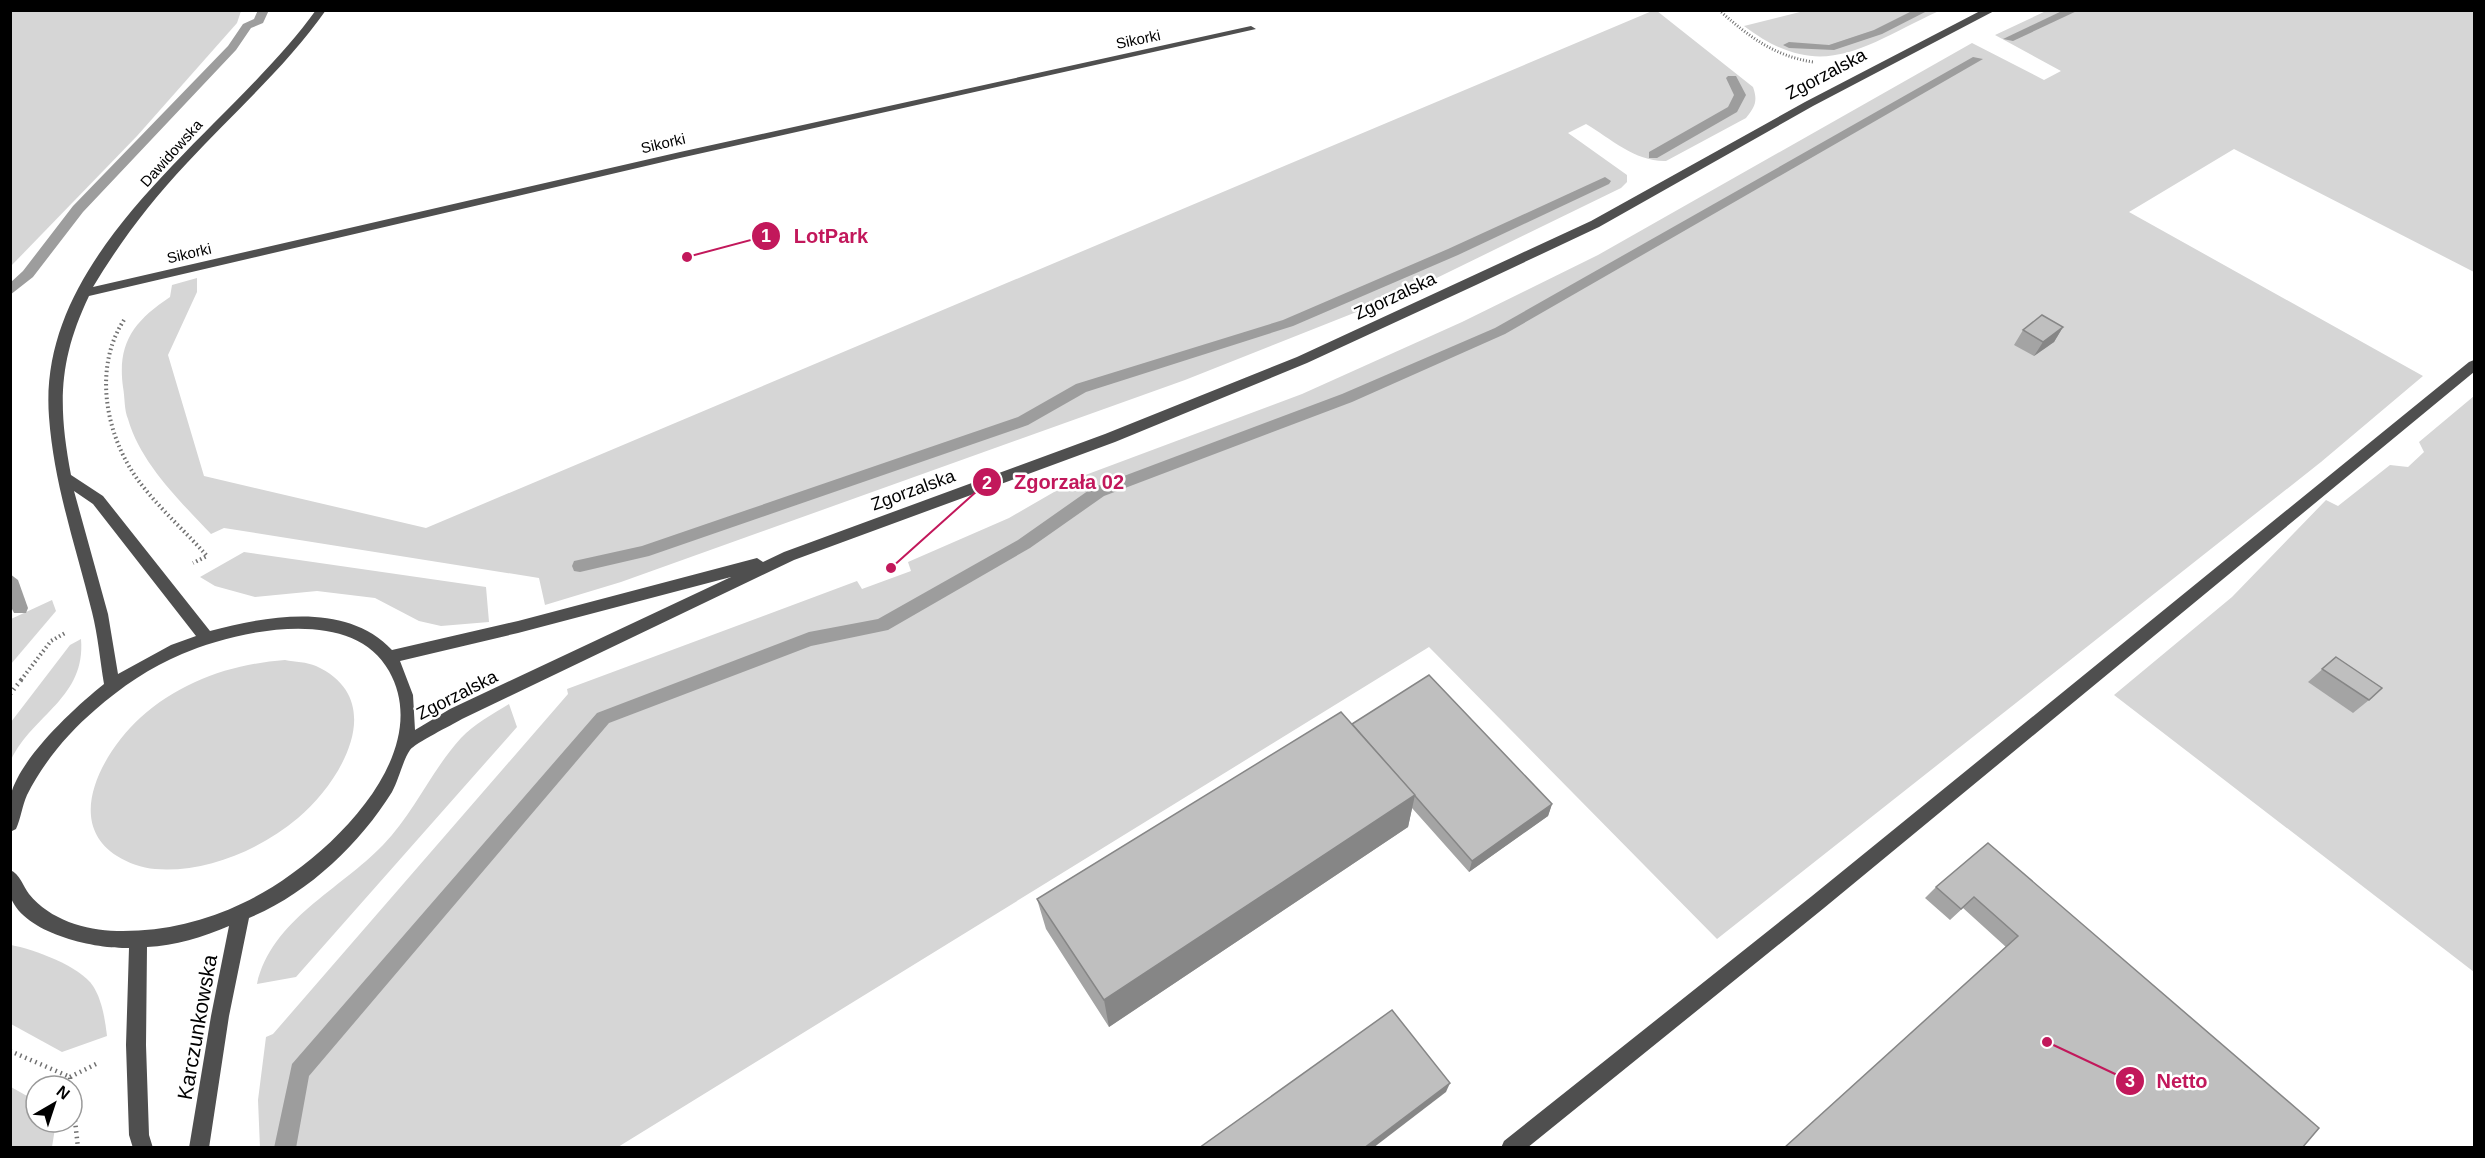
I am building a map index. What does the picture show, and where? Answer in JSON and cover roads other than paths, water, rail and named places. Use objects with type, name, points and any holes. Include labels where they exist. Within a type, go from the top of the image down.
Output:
[{"type":"street","name":"Dawidowska","points":[[112,686],[100,613],[88,574],[58,431],[55,394],[57,362],[83,292],[100,261],[206,135],[298,42],[321,10]]},
{"type":"street","name":"Zgorzalska","points":[[404,746],[456,714],[789,556],[1110,438],[1313,355],[1595,224],[1809,105],[1991,10]]},
{"type":"street","name":"Sikorki","points":[[83,292],[680,154],[1251,29]]},
{"type":"street","points":[[1511,1148],[1818,902],[2475,365]]},
{"type":"street","points":[[67,480],[98,500],[206,637]]},
{"type":"street","name":"Zgorzalska","points":[[390,657],[518,627],[658,588],[789,556]]},
{"type":"street","points":[[10,878],[17,905],[51,925],[100,940],[138,941],[200,929],[241,913],[285,890],[335,851],[374,808],[399,763],[404,746],[408,711],[404,684],[390,657],[372,642],[348,630],[302,621],[248,626],[206,637],[171,651],[112,686],[81,711],[54,739],[27,777],[11,819]]},
{"type":"street","name":"Karczunkowska","points":[[199,1148],[220,1016],[241,913]]},
{"type":"street","points":[[138,941],[136,1045],[139,1135],[143,1148]]},
{"type":"waterway","points":[[10,291],[28,274],[78,209],[232,48],[247,26],[259,21],[264,10]]},
{"type":"waterway","points":[[1789,45],[1830,48],[1878,32],[1924,10]]},
{"type":"waterway","points":[[2009,39],[2074,10]]},
{"type":"waterway","points":[[285,1148],[299,1071],[603,718],[809,639],[882,625],[1024,544],[1098,492],[1347,398],[1500,331],[1977,59]]},
{"type":"waterway","points":[[1653,155],[1733,109],[1740,95],[1732,78]]},
{"type":"waterway","points":[[580,566],[643,552],[1023,421],[1081,388],[1288,323],[1453,252],[1605,181]]},
{"type":"waterway","points":[[10,580],[20,608]]},
{"type":"place","name":"LotPark","points":[[687,257]]},
{"type":"place","name":"Zgorzała 02","points":[[891,568]]},
{"type":"place","name":"Netto","points":[[2047,1042]]}]
